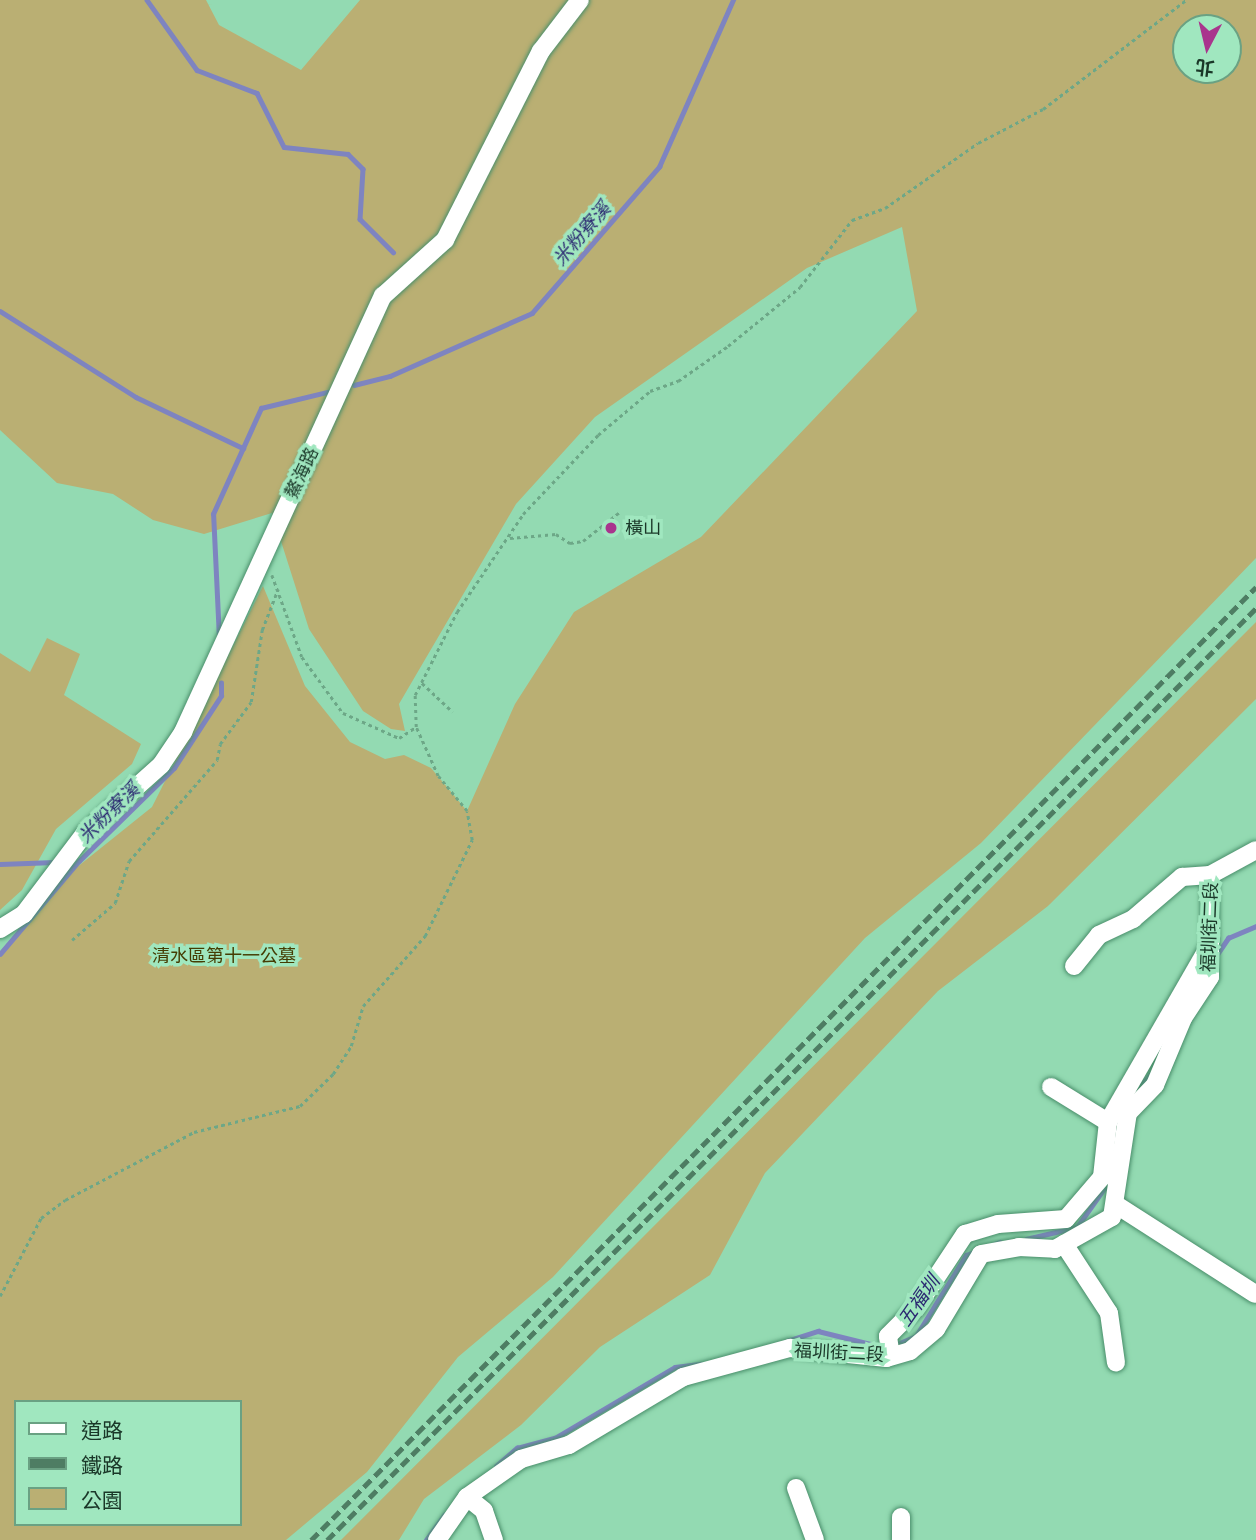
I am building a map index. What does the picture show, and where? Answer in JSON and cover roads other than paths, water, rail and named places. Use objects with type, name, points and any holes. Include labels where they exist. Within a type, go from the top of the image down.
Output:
[{"type":"lane","name":"鰲海路","points":[[0,929],[24,914],[85,832],[160,765],[208,689],[264,555],[383,296],[399,275],[446,240],[541,51],[580,0]]},
{"type":"lane","name":"福圳街二段","points":[[437,1540],[467,1497],[521,1459],[569,1446],[683,1377],[790,1348],[891,1356],[936,1329],[981,1254],[1064,1244],[1112,1217],[1128,1113],[1155,1085],[1183,1018],[1210,977],[1207,950],[1210,875],[1256,850]]},
{"type":"lane","points":[[1074,966],[1099,935],[1133,919],[1182,877],[1210,875]]},
{"type":"lane","points":[[891,1356],[888,1336],[916,1308],[965,1234],[998,1224],[1066,1219],[1102,1177],[1108,1122],[1207,950]]},
{"type":"lane","points":[[1051,1087],[1108,1122]]},
{"type":"lane","points":[[1115,1204],[1255,1294]]},
{"type":"lane","points":[[1064,1244],[1109,1313],[1116,1363]]},
{"type":"lane","points":[[796,1488],[815,1540]]},
{"type":"lane","points":[[467,1497],[484,1511],[494,1540]]},
{"type":"lane","points":[[901,1517],[901,1540]]},
{"type":"waterway","points":[[147,0],[197,70],[257,93],[284,147],[348,154],[363,169],[360,219],[393,252]]},
{"type":"waterway","name":"米粉寮溪","points":[[354,385],[390,376],[532,313],[659,167],[733,0]]},
{"type":"waterway","points":[[0,311],[136,397],[243,448]]},
{"type":"waterway","name":"米粉寮溪","points":[[219,639],[213,514],[261,408],[327,392]]},
{"type":"waterway","name":"米粉寮溪","points":[[0,954],[79,861],[174,768],[221,696],[221,683]]},
{"type":"waterway","points":[[0,864],[55,862]]},
{"type":"waterway","name":"五福圳","points":[[1216,956],[1228,938],[1256,926]]},
{"type":"waterway","name":"五福圳","points":[[1134,1093],[1152,1073]]},
{"type":"waterway","name":"五福圳","points":[[1026,1239],[1077,1227],[1110,1180]]},
{"type":"waterway","name":"五福圳","points":[[895,1345],[916,1336],[966,1255],[1000,1242]]},
{"type":"waterway","name":"五福圳","points":[[787,1341],[818,1331],[883,1347]]},
{"type":"waterway","name":"五福圳","points":[[496,1466],[517,1448],[555,1438],[675,1367],[701,1364]]},
{"type":"waterway","name":"五福圳","points":[[426,1540],[444,1515]]},
{"type":"railway","points":[[311,1540],[1256,587]]},
{"type":"railway","points":[[327,1540],[1256,608]]},
{"type":"place","name":"橫山","points":[[611,528]]},
{"type":"park label","name":"清水區第十一公墓","points":[[224,956]]}]
